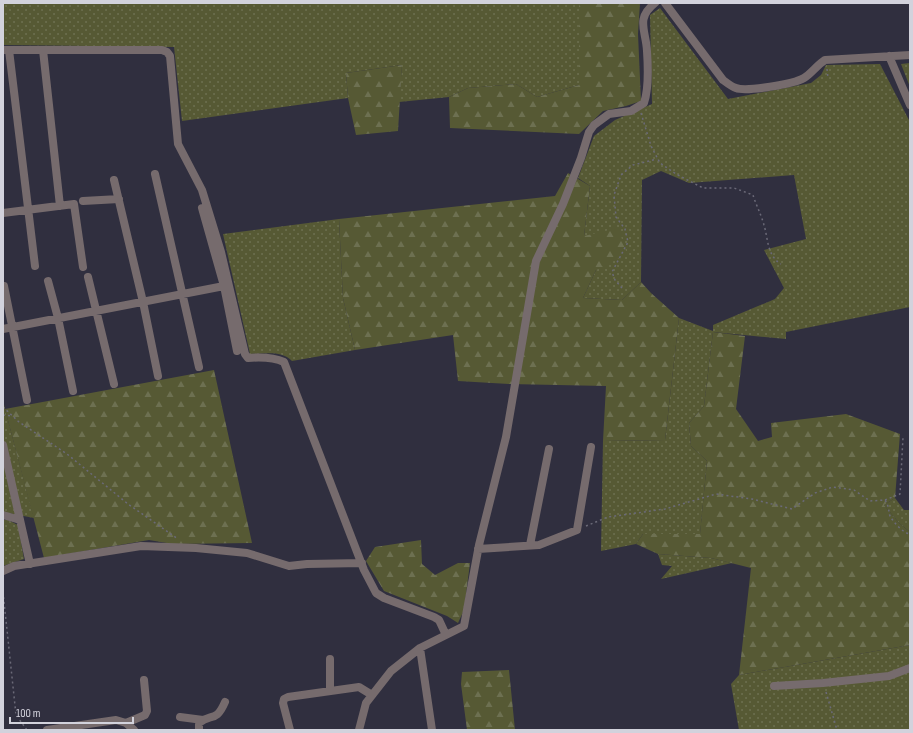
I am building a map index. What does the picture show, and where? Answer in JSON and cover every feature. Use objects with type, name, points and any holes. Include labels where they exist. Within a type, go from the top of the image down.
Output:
[{"type":"street","points":[[359,730],[366,703],[391,671],[420,648],[464,626],[478,549],[506,437],[536,260],[563,204],[581,158],[588,132],[594,125],[609,114],[631,111],[639,108],[644,103],[646,96],[647,50],[642,27],[646,11],[655,3]]},
{"type":"street","points":[[665,3],[723,80],[736,88],[746,90],[804,78],[819,63],[825,60],[910,55]]},
{"type":"street","points":[[35,266],[6,50],[162,50],[167,52],[170,56],[178,144],[202,190],[221,252],[245,354],[248,358],[259,357],[278,359],[284,362],[362,563],[376,593],[384,598],[439,620],[446,635]]},
{"type":"street","points":[[42,50],[60,206]]},
{"type":"street","points":[[889,56],[910,105]]},
{"type":"street","points":[[155,174],[199,367]]},
{"type":"street","points":[[114,180],[143,302],[158,376]]},
{"type":"street","points":[[84,201],[119,199]]},
{"type":"street","points":[[3,213],[74,204],[83,267]]},
{"type":"street","points":[[202,208],[224,286],[237,351]]},
{"type":"street","points":[[88,277],[114,384]]},
{"type":"street","points":[[48,281],[58,318],[73,391]]},
{"type":"street","points":[[4,286],[27,400]]},
{"type":"street","points":[[3,329],[224,286]]},
{"type":"street","points":[[3,445],[30,564]]},
{"type":"street","points":[[478,549],[540,544],[577,530],[591,447]]},
{"type":"street","points":[[530,545],[549,449]]},
{"type":"street","points":[[3,516],[20,520]]},
{"type":"street","points":[[3,571],[14,566],[141,546],[196,548],[247,554],[289,566],[307,564],[362,563]]},
{"type":"street","points":[[420,648],[432,730]]},
{"type":"street","points":[[330,659],[330,691]]},
{"type":"street","points":[[774,686],[823,683],[889,676],[910,668]]},
{"type":"street","points":[[47,730],[116,720],[126,722],[145,715],[147,711],[144,680]]},
{"type":"street","points":[[290,730],[283,703],[284,699],[288,697],[359,687],[372,695]]},
{"type":"street","points":[[180,717],[203,720],[213,717],[218,715],[225,702]]},
{"type":"street","points":[[199,730],[199,723],[203,720]]},
{"type":"street","points":[[126,722],[134,730]]},
{"type":"path","points":[[639,108],[646,125],[651,146],[660,163],[676,174],[703,188],[734,188],[753,194],[764,226],[767,244],[776,261],[781,264]]},
{"type":"path","points":[[622,288],[615,280],[612,272],[628,242],[625,229],[616,217],[614,194],[621,175],[633,165],[658,159]]},
{"type":"path","points":[[3,407],[19,422],[67,454],[128,504],[179,539]]},
{"type":"path","points":[[3,415],[12,416]]},
{"type":"path","points":[[577,530],[608,517],[665,509],[716,494],[752,499],[792,509],[815,493],[832,486],[854,490],[870,501],[885,500],[900,494],[903,437]]},
{"type":"path","points":[[885,500],[889,506],[890,515],[900,528],[910,534]]},
{"type":"path","points":[[3,592],[16,715],[27,730]]},
{"type":"path","points":[[823,683],[837,730]]},
{"type":"green space","points":[[3,3],[579,3],[579,85],[537,97],[516,84],[468,88],[449,97],[399,102],[402,65],[346,73],[348,98],[182,121],[174,47],[3,45]]},
{"type":"green space","points":[[579,3],[640,3],[638,34],[641,101],[603,111],[579,134],[450,128],[449,97],[468,88],[516,84],[537,97],[579,85]]},
{"type":"green space","points":[[660,8],[728,99],[811,83],[821,75],[826,65],[880,64],[910,122],[910,307],[786,332],[786,339],[713,332],[704,406],[689,423],[691,446],[707,461],[700,535],[643,534],[636,544],[601,551],[603,441],[665,440],[679,318],[713,331],[713,325],[775,299],[784,288],[764,250],[806,239],[794,175],[689,183],[661,171],[642,180],[641,282],[622,300],[583,298],[596,270],[584,236],[590,186],[578,178],[594,136],[615,120],[652,104],[650,15]]},
{"type":"green space","points":[[910,63],[910,87],[901,64]]},
{"type":"green space","points":[[402,65],[398,131],[356,135],[348,98],[346,73]]},
{"type":"green space","points":[[568,173],[590,186],[584,236],[618,228],[627,254],[596,270],[583,298],[622,300],[641,282],[679,318],[665,440],[603,441],[606,386],[509,384],[458,381],[453,335],[355,350],[343,298],[339,219],[555,196]]},
{"type":"green space","points":[[339,219],[343,298],[355,350],[292,361],[283,355],[278,354],[250,354],[223,234]]},
{"type":"green space","points":[[713,332],[745,336],[736,409],[758,441],[772,437],[771,423],[846,414],[900,434],[895,498],[884,505],[899,523],[910,532],[910,645],[739,675],[751,568],[711,558],[658,554],[636,544],[643,534],[700,534],[707,461],[691,446],[689,423],[704,406]]},
{"type":"green space","points":[[214,370],[252,543],[173,544],[149,540],[44,558],[5,409]]},
{"type":"green space","points":[[3,400],[5,409],[34,518],[3,512]]},
{"type":"green space","points":[[895,498],[904,510],[910,510],[910,532],[899,523],[884,505]]},
{"type":"green space","points":[[3,520],[8,520],[18,525],[24,559],[3,566]]},
{"type":"green space","points":[[421,540],[422,564],[435,575],[458,563],[470,563],[464,610],[458,623],[447,616],[384,591],[366,561],[375,547]]},
{"type":"green space","points":[[658,554],[711,558],[732,563],[661,579],[672,566],[662,565]]},
{"type":"green space","points":[[910,645],[910,730],[739,730],[731,684],[739,675]]},
{"type":"green space","points":[[509,670],[515,730],[467,730],[461,684],[462,672]]}]
